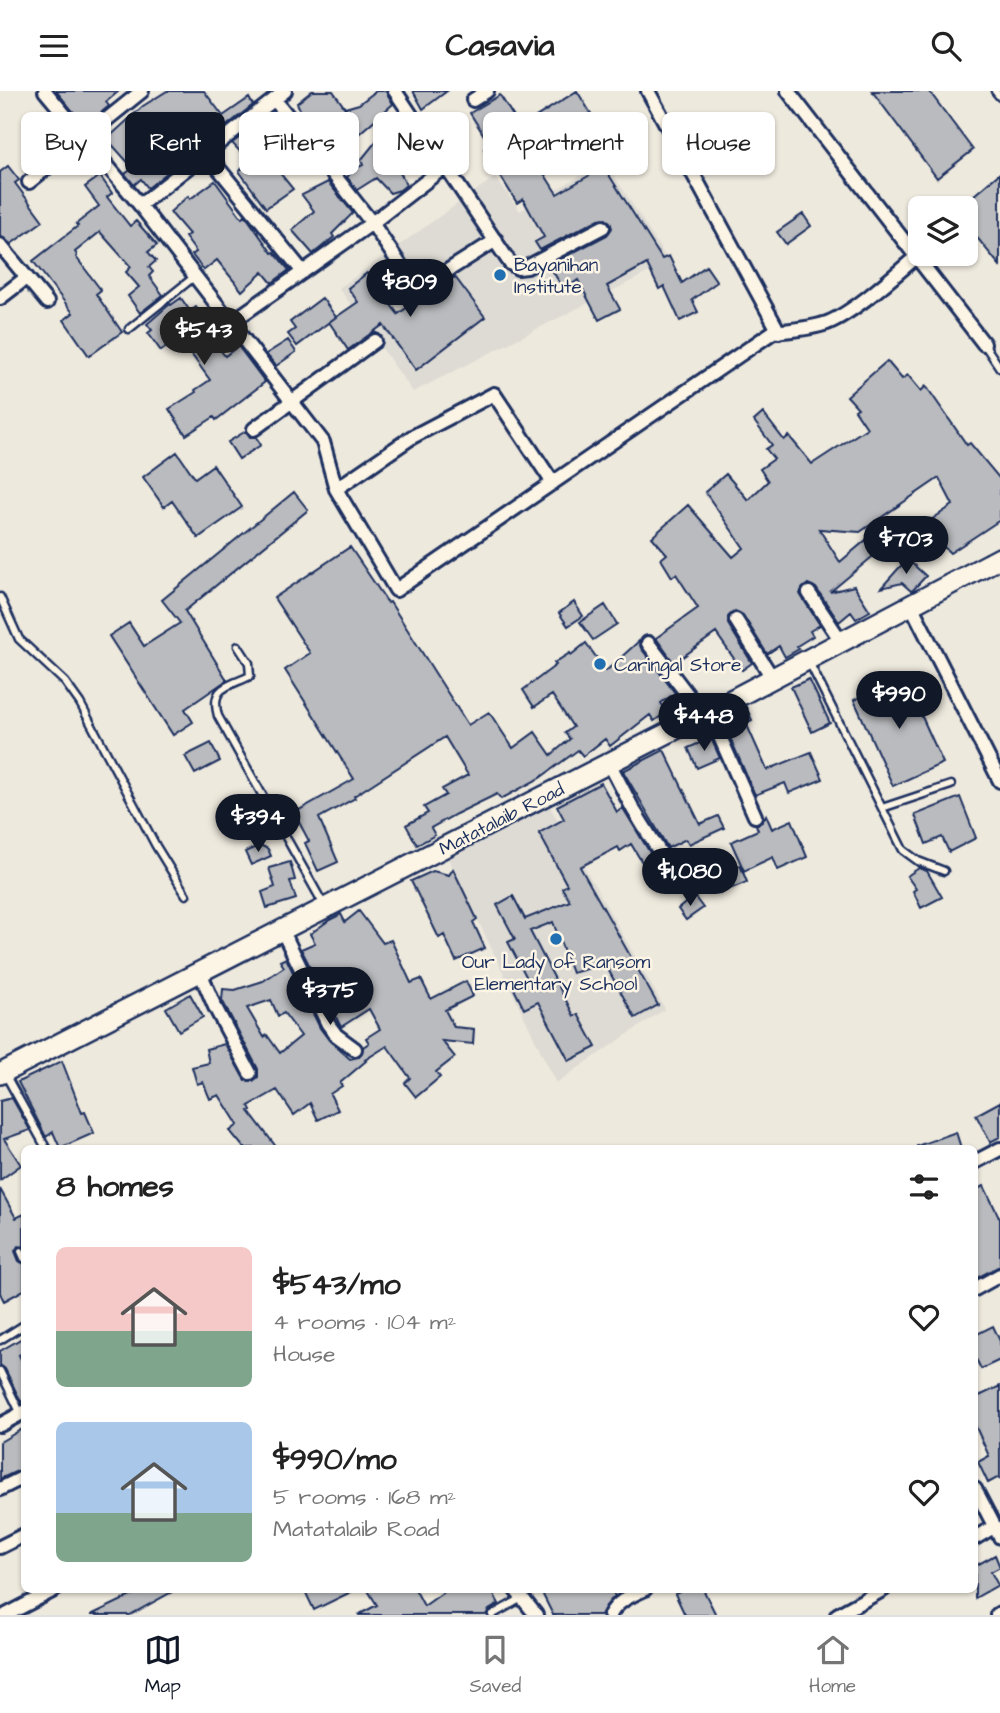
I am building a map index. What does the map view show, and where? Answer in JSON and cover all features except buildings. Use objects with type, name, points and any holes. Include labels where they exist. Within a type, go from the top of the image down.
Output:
[{"type":"main road","name":"Matatalaib Road","points":[[2,1073],[773,679],[1000,558]]},
{"type":"street","points":[[45,91],[62,112]]},
{"type":"street","points":[[111,116],[142,91]]},
{"type":"street","points":[[395,91],[410,112]]},
{"type":"street","points":[[473,100],[487,91]]},
{"type":"street","points":[[648,91],[779,332]]},
{"type":"street","points":[[788,91],[908,247]]},
{"type":"street","points":[[225,138],[280,95],[409,278],[418,282],[428,283],[496,240]]},
{"type":"street","points":[[111,171],[323,442],[336,489],[396,590],[773,332],[829,322],[908,263]]},
{"type":"street","points":[[29,182],[38,175]]},
{"type":"street","points":[[140,205],[178,175]]},
{"type":"street","points":[[224,175],[303,272]]},
{"type":"street","points":[[212,336],[372,223],[434,175]]},
{"type":"street","points":[[454,175],[510,263],[518,268],[527,267],[603,227]]},
{"type":"street","points":[[0,246],[47,302]]},
{"type":"street","points":[[923,266],[984,344]]},
{"type":"street","points":[[0,297],[26,278]]},
{"type":"street","points":[[254,429],[375,341]]},
{"type":"street","points":[[336,489],[412,437],[494,394],[553,483]]},
{"type":"street","points":[[809,593],[841,641]]},
{"type":"street","points":[[911,605],[1000,781]]},
{"type":"street","points":[[736,620],[773,679]]},
{"type":"street","points":[[648,643],[706,713],[755,816]]},
{"type":"street","points":[[609,763],[633,809],[674,876],[686,877],[706,868]]},
{"type":"street","points":[[282,930],[328,1024],[336,1035],[355,1049]]},
{"type":"street","points":[[201,972],[215,1007],[250,1073]]},
{"type":"street","points":[[978,1160],[1000,1149]]},
{"type":"street","points":[[978,1288],[998,1280]]},
{"type":"street","points":[[0,1425],[21,1414]]},
{"type":"street","points":[[0,1489],[21,1478]]},
{"type":"street","points":[[978,1495],[997,1531],[978,1537]]},
{"type":"street","points":[[0,1547],[21,1536]]},
{"type":"street","points":[[6,1615],[48,1593]]},
{"type":"street","points":[[610,1615],[626,1598],[637,1593]]},
{"type":"street","points":[[837,1615],[877,1593]]},
{"type":"street","points":[[519,1594],[536,1615]]},
{"type":"lane","points":[[995,91],[1000,97]]},
{"type":"lane","points":[[129,329],[194,277]]},
{"type":"lane","points":[[984,344],[1000,368]]},
{"type":"lane","points":[[0,597],[19,639],[65,682],[80,703],[156,846],[186,895]]},
{"type":"lane","points":[[238,646],[249,663],[250,676],[218,692],[215,698],[218,716],[326,908]]},
{"type":"lane","points":[[808,660],[903,850],[944,871]]},
{"type":"lane","points":[[882,808],[951,785]]},
{"type":"lane","points":[[2,1073],[44,1145]]},
{"type":"lane","points":[[0,1340],[21,1327]]},
{"type":"lane","points":[[0,1371],[21,1409]]},
{"type":"lane","points":[[492,1615],[519,1594]]},
{"type":"shaded area","name":"Bayanihan Institute","points":[[581,175],[614,175],[669,262],[413,392],[339,288],[495,177],[520,211]]},
{"type":"shaded area","name":"Our Lady of Ransom Elementary School","points":[[549,805],[665,1009],[556,1083],[448,858]]},
{"type":"place","name":"Bayanihan Institute","points":[[500,275]]},
{"type":"place","name":"Caringal Store","points":[[600,664]]},
{"type":"place","name":"Our Lady of Ransom Elementary School","points":[[556,939]]}]
